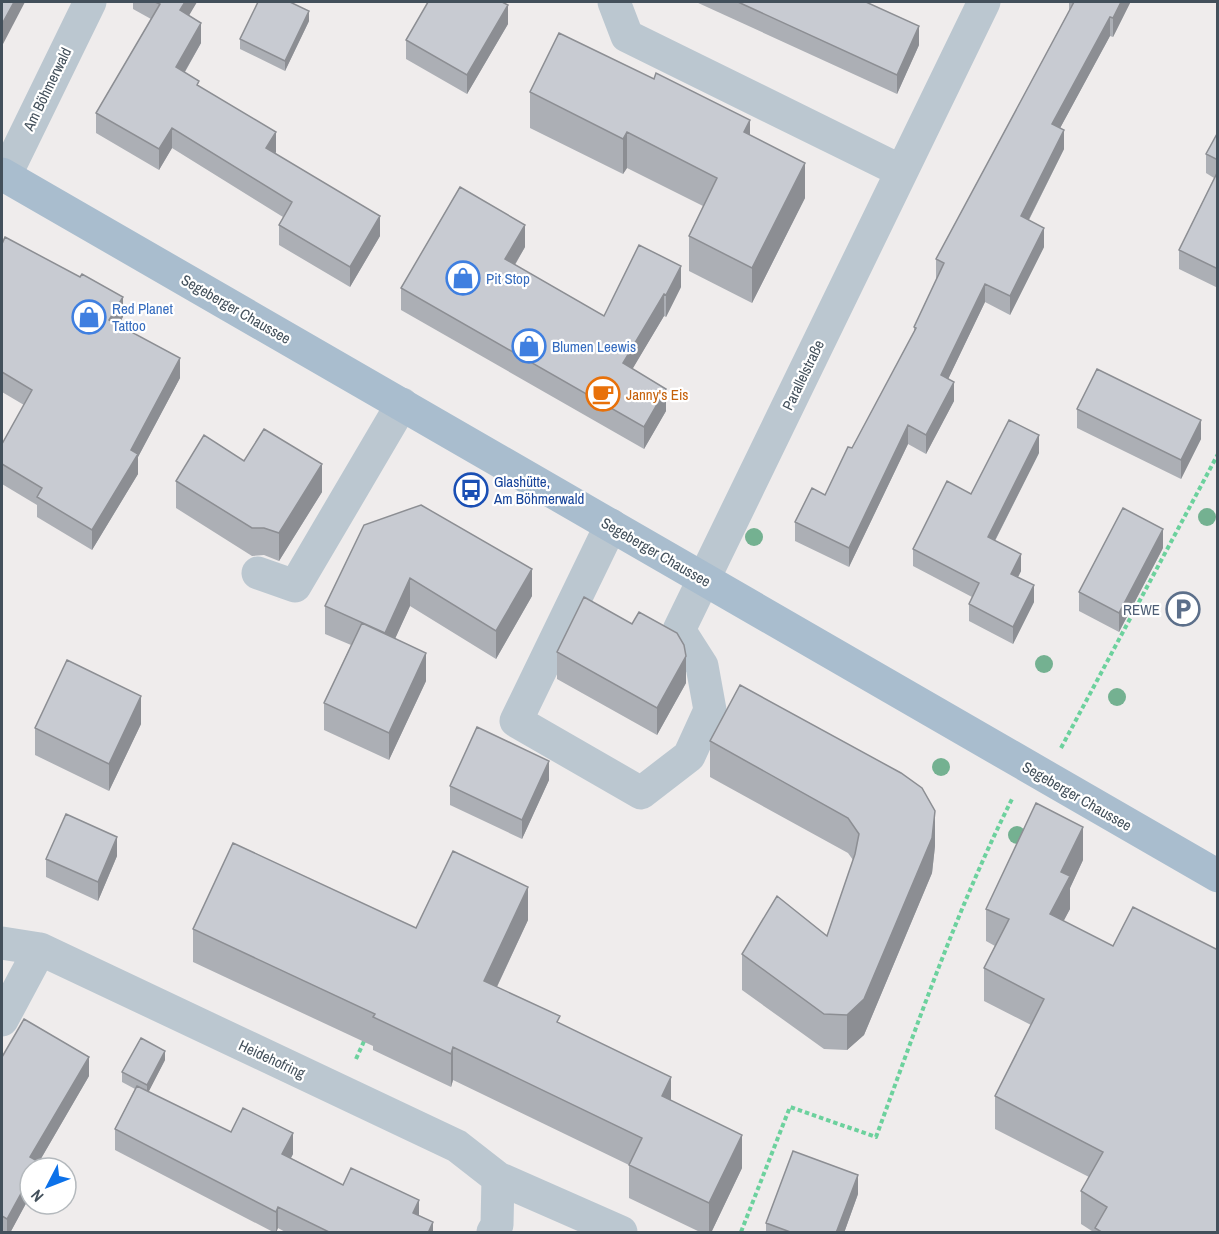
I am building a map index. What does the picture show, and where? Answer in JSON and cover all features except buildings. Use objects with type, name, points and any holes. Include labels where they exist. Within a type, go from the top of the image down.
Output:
[{"type":"main road","name":"Segeberger Chaussee","points":[[3,175],[1218,876]]},
{"type":"street","name":"Am Böhmerwald","points":[[3,175],[90,2]]},
{"type":"street","points":[[614,2],[627,36],[901,171]]},
{"type":"street","name":"Parallelstraße","points":[[611,525],[516,721],[641,794],[689,756],[710,710],[702,666],[679,630],[984,2]]},
{"type":"street","points":[[258,573],[295,586],[402,404]]},
{"type":"street","name":"Heidehofring","points":[[2,943],[40,950],[457,1146],[498,1178],[621,1233]]},
{"type":"street","points":[[2,1020],[40,950]]},
{"type":"street","points":[[493,1233],[496,1225],[498,1178]]},
{"type":"path","points":[[741,1233],[790,1107],[876,1137],[937,971],[988,846],[1036,772],[1218,454]]},
{"type":"path","points":[[341,1092],[366,1038]]},
{"type":"place","name":"Pit Stop","points":[[463,278]]},
{"type":"place","name":"Red Planet Tattoo","points":[[89,317]]},
{"type":"place","name":"Blumen Leewis","points":[[529,346]]},
{"type":"place","name":"Janny's Eis","points":[[603,394]]},
{"type":"place","name":"Glashütte, Am Böhmerwald","points":[[471,490]]},
{"type":"place","name":"REWE","points":[[1183,609]]}]
